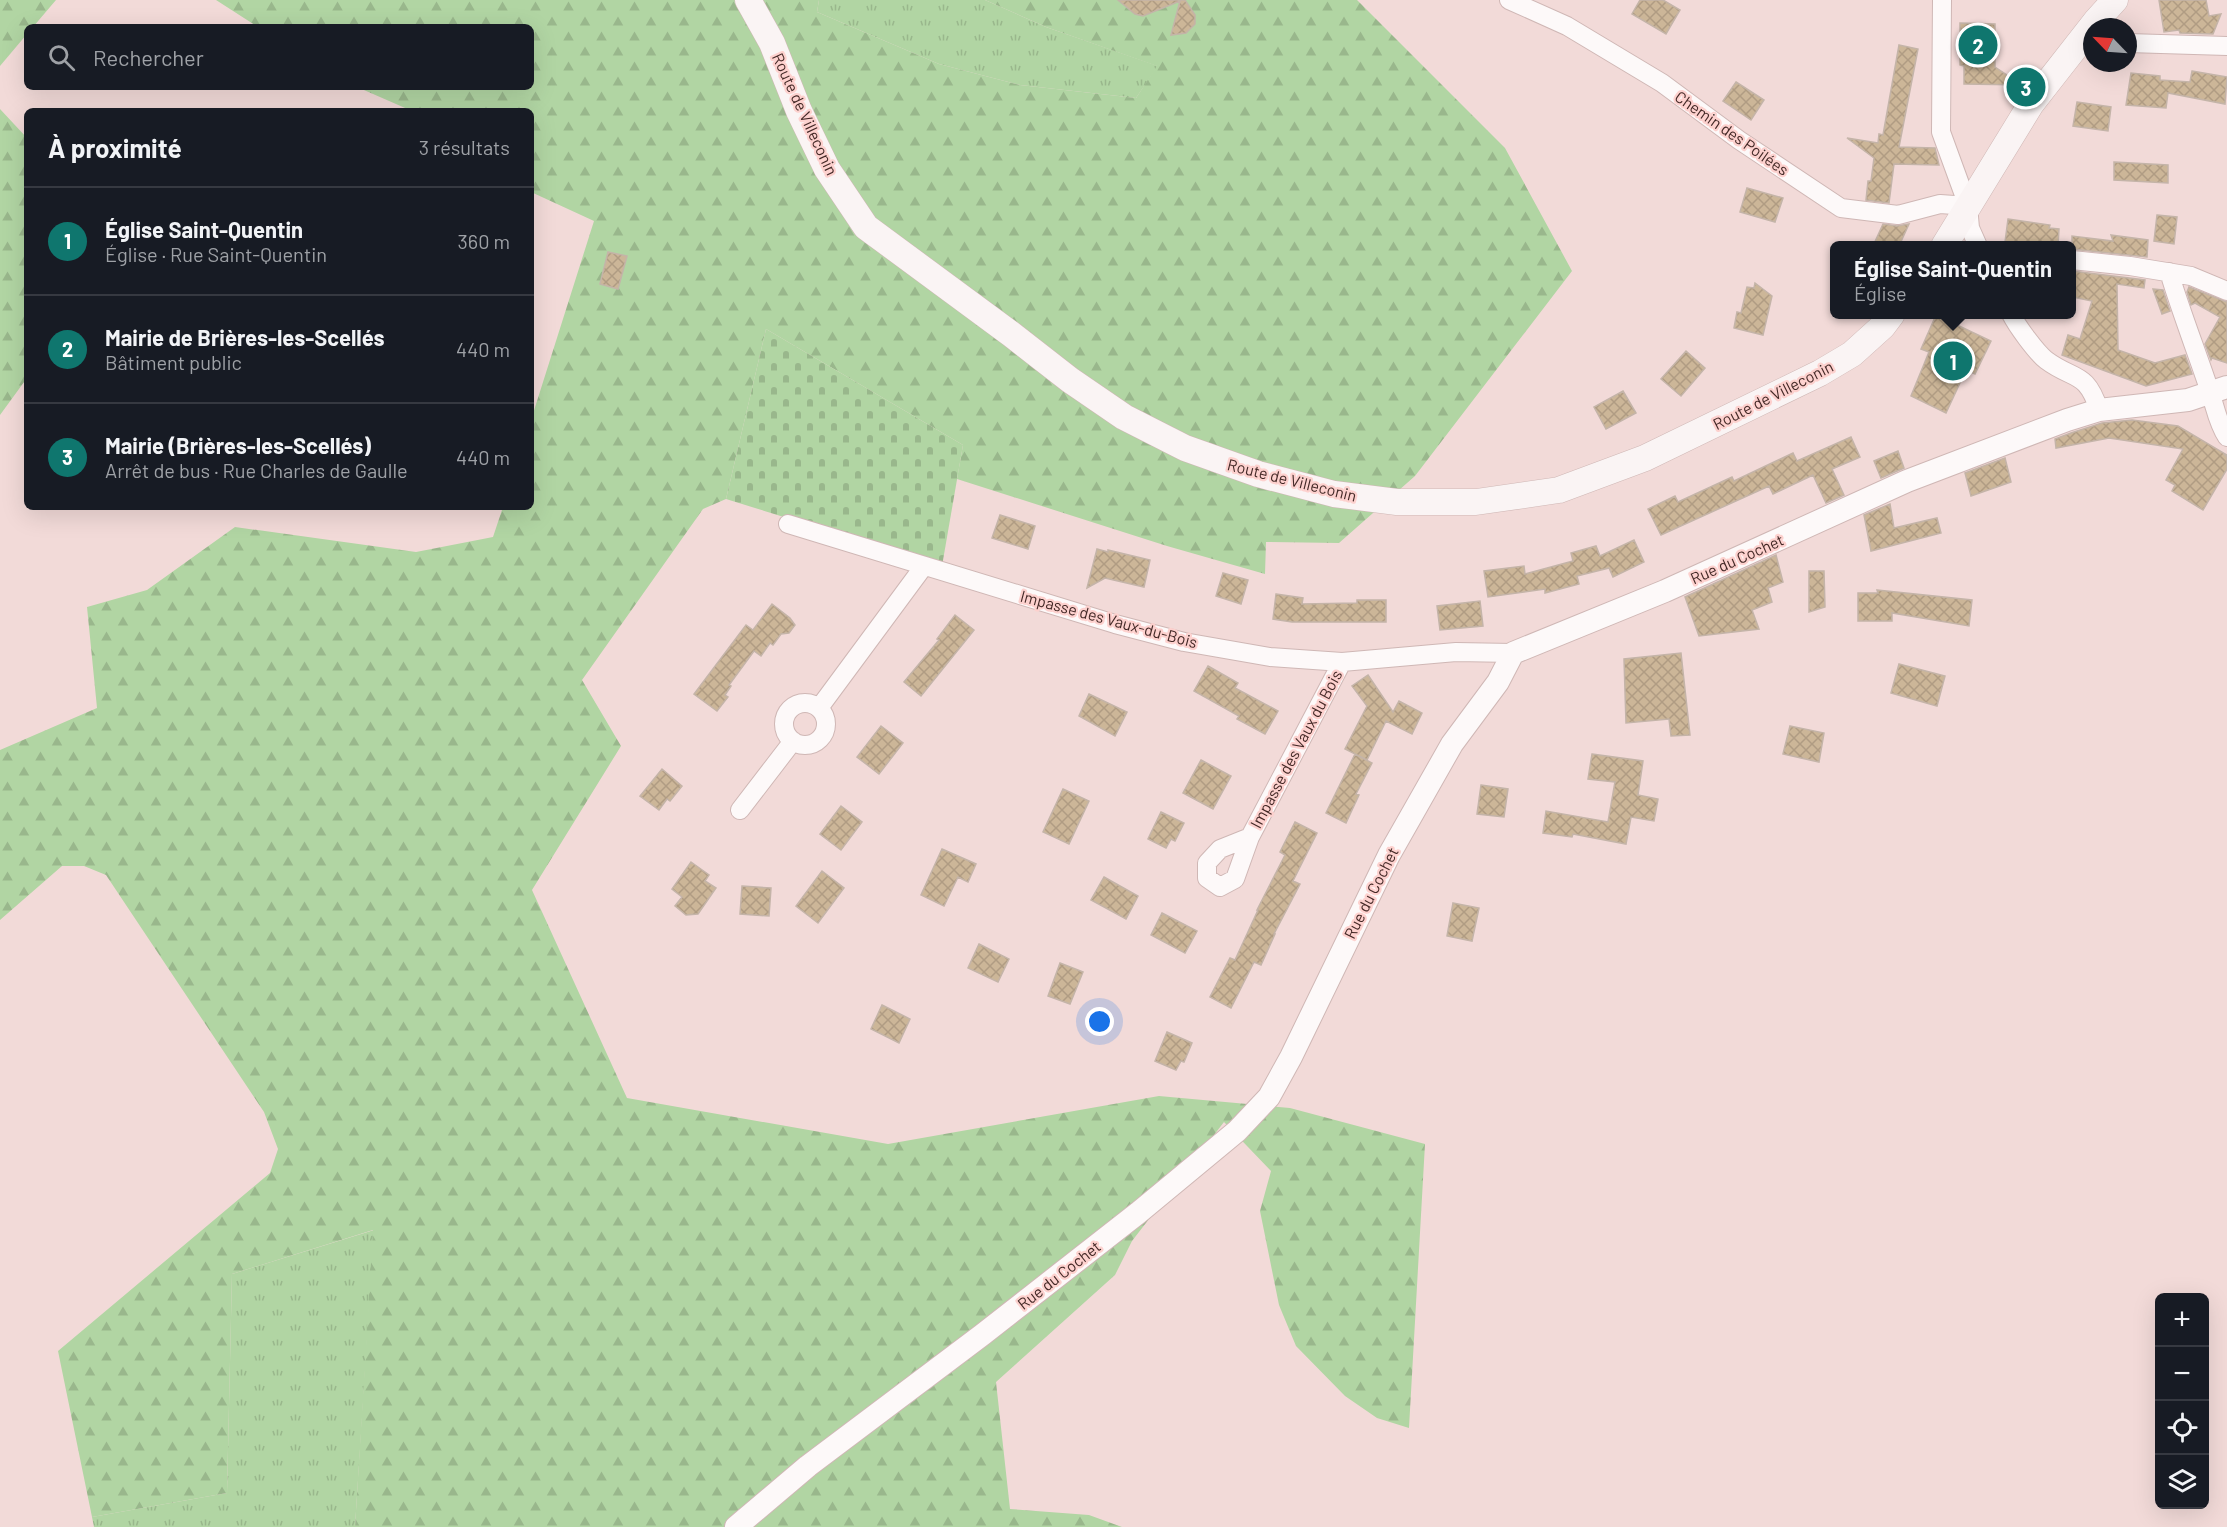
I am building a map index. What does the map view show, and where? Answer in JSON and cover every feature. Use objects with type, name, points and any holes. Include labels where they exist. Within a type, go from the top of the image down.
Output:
[{"type":"main road","name":"Route de Villeconin","points":[[748,0],[772,43],[799,111],[827,169],[866,226],[1070,380],[1124,417],[1185,448],[1258,474],[1334,494],[1397,502],[1476,502],[1559,490],[1645,458],[1820,373],[1852,354],[1889,319]]},
{"type":"main road","points":[[2103,18],[2115,0]]},
{"type":"main road","points":[[1947,241],[2031,104],[2083,43]]},
{"type":"street","name":"Chemin des Poilées","points":[[1509,0],[1568,26],[1662,83],[1739,140],[1841,208],[1898,214],[1940,204],[1968,206]]},
{"type":"street","points":[[1942,0],[1941,132],[1968,206],[1970,228],[1975,241]]},
{"type":"street","points":[[2137,43],[2227,46]]},
{"type":"street","points":[[2076,260],[2191,276],[2227,291]]},
{"type":"street","points":[[2169,272],[2178,302],[2219,390],[2220,428],[2227,437]]},
{"type":"street","points":[[2014,319],[2045,359],[2082,379],[2094,393],[2099,410]]},
{"type":"street","name":"Rue du Cochet","points":[[736,1527],[808,1466],[982,1335],[1138,1213],[1237,1131],[1269,1096],[1291,1057],[1389,855],[1452,744],[1498,682],[1513,653],[1665,591],[1907,481],[2067,420],[2099,410],[2168,403],[2219,390]]},
{"type":"street","name":"Impasse des Vaux-du-Bois","points":[[788,524],[1115,624],[1184,642],[1270,657],[1342,662],[1456,652],[1513,653]]},
{"type":"street","points":[[819,708],[924,566]]},
{"type":"street","name":"Impasse des Vaux du Bois","points":[[1250,837],[1342,662]]},
{"type":"street","points":[[800,703],[813,704],[819,708],[826,720],[824,734],[813,743],[806,745],[793,741],[785,730],[784,723],[789,711],[800,703]]},
{"type":"street","points":[[740,810],[793,741]]},
{"type":"green space","points":[[0,0],[56,0],[36,24],[24,24],[24,38],[0,66]]},
{"type":"green space","points":[[216,0],[819,0],[817,12],[939,64],[1020,85],[1136,98],[1157,66],[1046,27],[985,0],[1357,0],[1505,148],[1572,271],[1415,476],[1339,543],[1266,542],[1265,574],[1167,546],[957,479],[963,445],[766,329],[726,499],[703,509],[582,680],[621,746],[532,890],[627,1098],[888,1144],[1159,1096],[1290,1108],[1425,1144],[1409,1428],[1377,1418],[1345,1396],[1296,1346],[1279,1305],[1260,1211],[1271,1171],[1224,1122],[1132,1241],[1115,1275],[996,1382],[1010,1509],[1089,1515],[1122,1527],[355,1527],[373,1230],[232,1274],[227,1493],[92,1517],[58,1351],[270,1173],[278,1149],[264,1112],[106,875],[84,866],[62,866],[0,920],[0,750],[97,708],[87,607],[147,590],[235,527],[416,552],[493,537],[502,510],[534,510],[534,411],[594,221],[534,193],[534,108],[405,108],[364,90],[534,90],[534,24],[253,24]]},
{"type":"green space","points":[[819,0],[985,0],[1046,27],[1158,66],[1136,98],[1020,85],[939,64],[817,12]]},
{"type":"green space","points":[[0,109],[24,135],[24,382],[0,415]]},
{"type":"green space","points":[[766,329],[963,445],[942,566],[726,499]]},
{"type":"green space","points":[[374,1230],[355,1527],[94,1527],[92,1517],[227,1493],[232,1274]]},
{"type":"building","points":[[1118,0],[1185,0],[1195,15],[1195,24],[1186,33],[1171,35],[1180,1],[1143,16],[1135,14]]},
{"type":"building","points":[[1640,0],[1663,0],[1680,10],[1666,34],[1632,14]]},
{"type":"building","points":[[2159,0],[2206,0],[2209,16],[2221,14],[2213,34],[2180,33],[2179,30],[2164,32]]},
{"type":"building","points":[[1960,23],[1995,24],[1995,67],[2022,85],[1964,84],[1964,66],[1960,65]]},
{"type":"building","points":[[1899,45],[1918,49],[1899,147],[1935,148],[1939,165],[1894,164],[1889,203],[1866,200],[1874,158],[1847,138],[1878,143],[1879,134],[1883,135]]},
{"type":"building","points":[[2192,71],[2227,77],[2225,104],[2168,93],[2166,108],[2126,105],[2131,73],[2160,76],[2160,80],[2190,82]]},
{"type":"building","points":[[1736,82],[1764,100],[1751,120],[1723,101]]},
{"type":"building","points":[[2077,102],[2111,107],[2108,131],[2073,126]]},
{"type":"building","points":[[2114,162],[2168,165],[2168,183],[2114,180]]},
{"type":"building","points":[[1747,188],[1783,198],[1775,222],[1740,212]]},
{"type":"building","points":[[2157,215],[2177,217],[2174,244],[2154,241]]},
{"type":"building","points":[[2008,219],[2050,225],[2049,228],[2059,229],[2058,241],[2005,241]]},
{"type":"building","points":[[1883,224],[1897,226],[1909,224],[1901,241],[1875,241]]},
{"type":"building","points":[[2111,235],[2148,240],[2147,257],[2076,249],[2076,241],[2072,241],[2072,236],[2113,241]]},
{"type":"building","points":[[608,252],[627,256],[618,289],[600,284]]},
{"type":"building","points":[[2076,271],[2145,280],[2144,288],[2117,284],[2118,350],[2155,363],[2185,355],[2192,374],[2146,386],[2062,355],[2068,335],[2080,339],[2092,301],[2076,298]]},
{"type":"building","points":[[1755,283],[1772,296],[1763,335],[1734,328],[1737,312],[1741,313],[1747,287],[1754,288]]},
{"type":"building","points":[[2189,287],[2227,302],[2227,363],[2212,358],[2211,360],[2205,344],[2220,317],[2195,303],[2191,305],[2187,292]]},
{"type":"building","points":[[2153,289],[2163,290],[2170,311],[2162,314]]},
{"type":"building","points":[[1934,319],[1944,319],[1991,341],[1975,374],[1966,370],[1946,413],[1911,396],[1929,352],[1921,349]]},
{"type":"building","points":[[1686,351],[1705,368],[1681,396],[1661,379]]},
{"type":"building","points":[[1623,391],[1636,413],[1606,429],[1594,407]]},
{"type":"building","points":[[2132,420],[2178,426],[2227,455],[2225,455],[2227,469],[2203,510],[2172,491],[2175,485],[2166,480],[2183,449],[2109,438],[2056,448],[2055,439],[2071,433],[2102,423]]},
{"type":"building","points":[[1851,437],[1860,457],[1832,469],[1844,495],[1826,503],[1813,475],[1773,494],[1769,486],[1661,535],[1648,509],[1675,496],[1678,502],[1732,477],[1734,481],[1793,453],[1797,461]]},
{"type":"building","points":[[1898,451],[1904,468],[1881,478],[1874,461]]},
{"type":"building","points":[[2005,458],[2011,482],[1971,496],[1965,473]]},
{"type":"building","points":[[1890,504],[1894,528],[1937,518],[1941,533],[1871,551],[1864,515]]},
{"type":"building","points":[[1000,515],[1035,526],[1028,549],[992,538]]},
{"type":"building","points":[[1634,540],[1644,562],[1613,577],[1609,568],[1577,576],[1579,584],[1545,593],[1545,589],[1488,597],[1484,571],[1524,566],[1525,574],[1573,561],[1571,553],[1596,546],[1600,556]]},
{"type":"building","points":[[1097,549],[1150,560],[1144,587],[1105,578],[1087,588]]},
{"type":"building","points":[[1776,555],[1783,582],[1768,588],[1772,602],[1752,610],[1759,629],[1699,636],[1685,597]]},
{"type":"building","points":[[1809,571],[1824,571],[1825,607],[1809,612]]},
{"type":"building","points":[[1223,573],[1248,580],[1241,604],[1216,596]]},
{"type":"building","points":[[1877,590],[1972,600],[1969,626],[1892,613],[1892,621],[1858,621],[1858,593],[1878,593]]},
{"type":"building","points":[[1276,594],[1303,598],[1302,604],[1386,600],[1386,622],[1292,622],[1273,619]]},
{"type":"building","points":[[1480,601],[1483,626],[1440,630],[1437,606]]},
{"type":"building","points":[[772,604],[795,625],[789,633],[781,634],[773,645],[770,643],[761,656],[754,651],[729,685],[731,686],[725,695],[728,697],[717,711],[694,694],[746,625],[753,630]]},
{"type":"building","points":[[955,615],[974,630],[921,696],[904,682],[939,640],[937,639]]},
{"type":"building","points":[[1681,653],[1690,735],[1671,736],[1669,719],[1626,723],[1624,659]]},
{"type":"building","points":[[1899,664],[1945,676],[1937,706],[1891,693]]},
{"type":"building","points":[[1208,666],[1238,683],[1235,688],[1278,711],[1265,734],[1237,719],[1239,716],[1194,691]]},
{"type":"building","points":[[1368,675],[1393,712],[1399,701],[1422,713],[1412,734],[1386,721],[1367,760],[1345,749],[1367,706],[1352,686]]},
{"type":"building","points":[[1089,694],[1127,712],[1115,736],[1079,716]]},
{"type":"building","points":[[881,726],[903,743],[879,774],[857,757]]},
{"type":"building","points":[[1790,726],[1824,733],[1819,762],[1783,754]]},
{"type":"building","points":[[1355,754],[1372,763],[1356,794],[1359,795],[1346,823],[1326,813]]},
{"type":"building","points":[[1592,754],[1643,761],[1638,795],[1658,799],[1654,821],[1631,817],[1626,844],[1573,834],[1572,837],[1543,833],[1546,811],[1608,822],[1615,782],[1588,779]]},
{"type":"building","points":[[1201,760],[1231,776],[1213,809],[1183,793]]},
{"type":"building","points":[[662,769],[682,786],[670,801],[667,799],[659,810],[640,796]]},
{"type":"building","points":[[1481,785],[1508,789],[1504,817],[1477,814]]},
{"type":"building","points":[[1063,789],[1089,801],[1069,844],[1043,832]]},
{"type":"building","points":[[841,806],[862,822],[841,850],[820,834]]},
{"type":"building","points":[[1161,812],[1184,823],[1175,841],[1171,839],[1166,848],[1148,839]]},
{"type":"building","points":[[1295,822],[1317,833],[1293,881],[1300,884],[1261,965],[1254,962],[1231,1008],[1210,997],[1230,958],[1235,960],[1285,855],[1280,852]]},
{"type":"building","points":[[942,849],[976,864],[968,882],[958,877],[944,906],[921,895]]},
{"type":"building","points":[[691,862],[709,875],[705,881],[716,888],[698,914],[686,915],[675,906],[682,897],[672,889]]},
{"type":"building","points":[[822,871],[844,888],[818,923],[796,906]]},
{"type":"building","points":[[1104,877],[1138,896],[1126,919],[1091,900]]},
{"type":"building","points":[[742,886],[771,888],[769,916],[740,914]]},
{"type":"building","points":[[1453,903],[1479,908],[1472,941],[1447,936]]},
{"type":"building","points":[[1162,913],[1197,931],[1185,953],[1151,935]]},
{"type":"building","points":[[979,944],[1009,959],[998,982],[968,968]]},
{"type":"building","points":[[1060,963],[1083,972],[1070,1004],[1048,996]]},
{"type":"building","points":[[882,1005],[910,1019],[899,1043],[871,1029]]},
{"type":"building","points":[[1167,1032],[1192,1043],[1184,1062],[1181,1061],[1176,1070],[1155,1061]]},
{"type":"place","name":"Mairie de Brières-les-Scellés","points":[[1978,45]]},
{"type":"place","name":"Mairie (Brières-les-Scellés)","points":[[2026,87]]},
{"type":"place","name":"Église Saint-Quentin","points":[[1953,361]]}]
